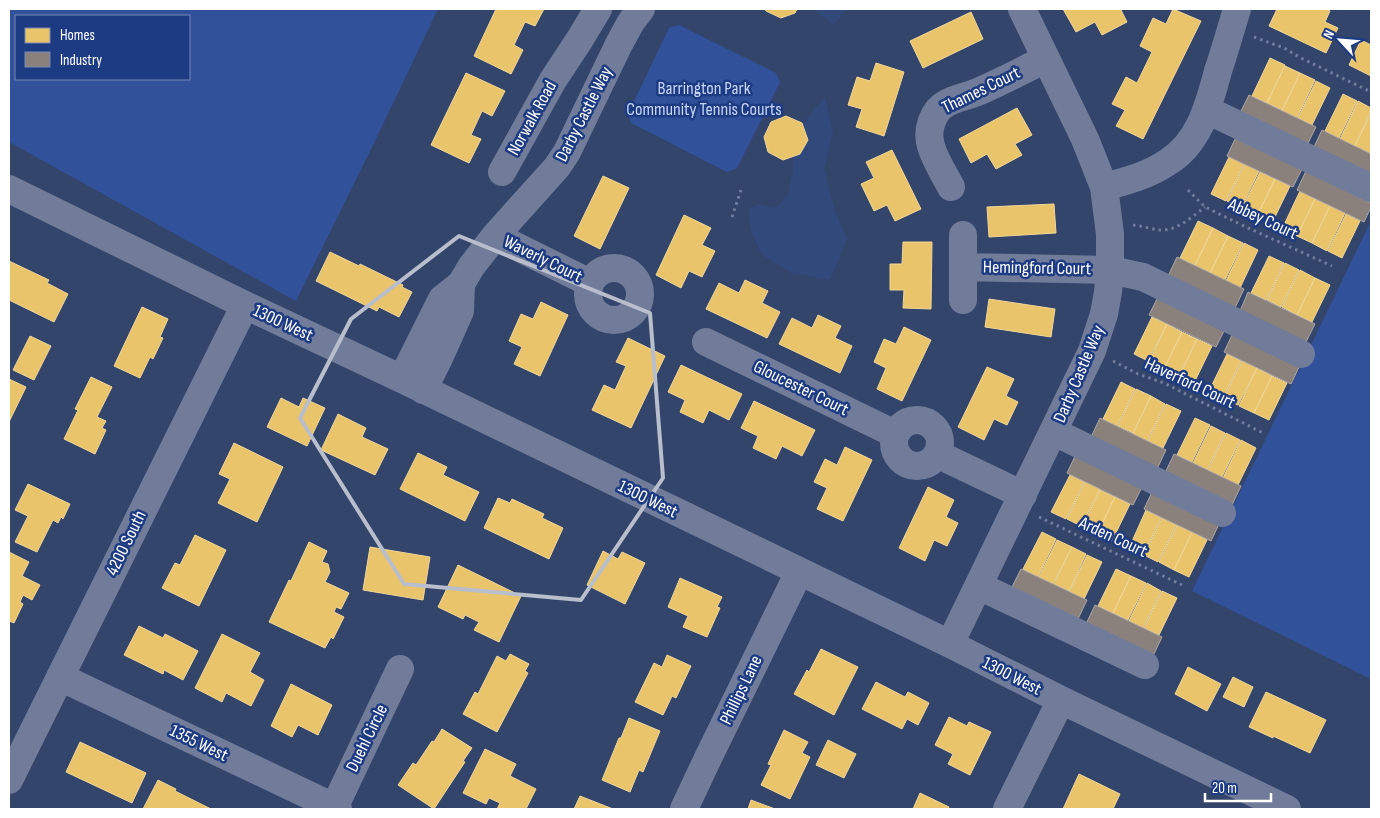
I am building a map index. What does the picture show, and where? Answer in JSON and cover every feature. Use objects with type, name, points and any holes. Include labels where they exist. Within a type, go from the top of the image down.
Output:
[{"type":"street","name":"Norwalk Road","points":[[502,172],[553,80],[598,9]]},
{"type":"street","name":"Darby Castle Way","points":[[412,384],[439,358],[460,311],[462,284],[471,267],[495,236],[557,167],[567,152],[623,37],[641,9]]},
{"type":"street","name":"Darby Castle Way","points":[[950,644],[979,586],[1027,504],[1054,432],[1092,351],[1104,314],[1108,292],[1110,234],[1104,186],[1085,140],[1022,9]]},
{"type":"street","points":[[1104,186],[1133,179],[1170,162],[1198,130],[1207,110],[1237,9]]},
{"type":"street","name":"Thames Court","points":[[951,187],[931,146],[929,136],[933,117],[938,110],[947,103],[978,92],[1045,59]]},
{"type":"street","name":"Norwalk Road","points":[[563,64],[601,82]]},
{"type":"street","points":[[1207,110],[1371,188]]},
{"type":"street","name":"1300 West","points":[[9,189],[1287,809]]},
{"type":"street","name":"Hemingford Court","points":[[963,300],[964,235]]},
{"type":"street","name":"Waverly Court","points":[[495,236],[590,282]]},
{"type":"street","name":"Hemingford Court","points":[[963,267],[1110,270],[1144,277],[1301,354]]},
{"type":"street","name":"Waverly Court","points":[[608,268],[624,269],[637,282],[640,290],[640,311],[616,320],[608,320],[601,317],[592,310],[589,302],[590,282],[600,272],[608,268]]},
{"type":"street","name":"4200 South","points":[[9,780],[245,305]]},
{"type":"street","name":"Gloucester Court","points":[[706,342],[896,434],[893,440],[893,448],[900,460],[906,464],[920,467],[933,460],[937,454],[1027,504]]},
{"type":"street","points":[[1054,432],[1222,513]]},
{"type":"street","name":"Phillips Lane","points":[[684,809],[800,572]]},
{"type":"street","points":[[979,586],[1146,664]]},
{"type":"street","name":"Duehl Circle","points":[[336,808],[400,669]]},
{"type":"street","name":"1355 West","points":[[60,677],[336,808]]},
{"type":"street","points":[[1007,809],[1060,700]]},
{"type":"path","points":[[1265,40],[1371,92]]},
{"type":"path","points":[[732,217],[741,190]]},
{"type":"path","name":"Abbey Court","points":[[1188,190],[1205,207],[1332,266]]},
{"type":"path","points":[[1125,225],[1162,230],[1179,226],[1205,207]]},
{"type":"path","name":"Haverford Court","points":[[1112,360],[1138,374],[1164,383],[1263,433]]},
{"type":"path","name":"Arden Court","points":[[1027,504],[1182,585]]},
{"type":"highlighted area","points":[[459,236],[650,313],[663,478],[581,600],[404,584],[300,418],[351,319]]},
{"type":"green space","points":[[9,9],[438,9],[296,301],[9,142]]},
{"type":"green space","name":"Barrington Park Community Tennis Courts","points":[[679,25],[776,73],[780,82],[737,168],[727,172],[631,123],[628,114],[669,28]]},
{"type":"green space","points":[[1371,221],[1371,679],[1192,591]]},
{"type":"shaded area","points":[[817,9],[847,9],[833,25],[816,11]]},
{"type":"shaded area","points":[[825,96],[833,132],[824,169],[834,208],[847,239],[830,280],[791,273],[761,254],[750,228],[749,208],[761,204],[774,208],[788,195],[793,171],[793,155],[804,123]]},
{"type":"building: Homes","points":[[496,9],[544,9],[535,26],[525,22],[514,45],[523,50],[511,74],[474,56]]},
{"type":"building: Homes","points":[[765,9],[797,9],[795,13],[781,18]]},
{"type":"building: Homes","points":[[1063,9],[1122,9],[1127,22],[1102,35],[1095,22],[1076,32]]},
{"type":"building: Homes","points":[[1173,9],[1201,21],[1143,139],[1116,126],[1125,110],[1112,104],[1126,77],[1137,83],[1152,52],[1140,46],[1153,18],[1166,24]]},
{"type":"building: Homes","points":[[1277,9],[1326,9],[1330,11],[1325,22],[1338,28],[1326,53],[1269,26]]},
{"type":"building: Homes","points":[[971,12],[983,39],[923,68],[910,41]]},
{"type":"building: Homes","points":[[1361,40],[1371,45],[1371,76],[1349,65]]},
{"type":"building: Homes","points":[[1270,58],[1285,65],[1267,103],[1252,96]]},
{"type":"building: Homes","points":[[876,63],[904,72],[884,136],[856,127],[862,109],[848,105],[857,77],[870,81]]},
{"type":"building: Homes","points":[[1285,66],[1300,73],[1282,110],[1267,103]]},
{"type":"building: Homes","points":[[466,73],[505,91],[492,116],[482,111],[471,135],[481,139],[469,163],[431,145]]},
{"type":"building: Homes","points":[[1300,73],[1315,80],[1297,118],[1282,111]]},
{"type":"building: Homes","points":[[1316,81],[1330,88],[1312,125],[1298,118]]},
{"type":"building: Homes","points":[[1343,94],[1357,101],[1339,138],[1325,131]]},
{"type":"building: Homes","points":[[1358,101],[1371,108],[1371,111],[1355,146],[1340,139]]},
{"type":"building: Homes","points":[[1017,108],[1032,135],[1015,144],[1022,155],[996,169],[987,154],[971,163],[959,139]]},
{"type":"building: Homes","points":[[1371,113],[1371,150],[1370,153],[1355,146]]},
{"type":"building: Homes","points":[[786,116],[802,123],[808,140],[800,154],[783,160],[768,152],[764,137],[771,122]]},
{"type":"building: Homes","points":[[892,150],[921,209],[895,221],[887,205],[874,211],[861,184],[874,178],[866,162]]},
{"type":"building: Homes","points":[[1229,157],[1244,164],[1226,201],[1211,194]]},
{"type":"building: Homes","points":[[1245,164],[1259,171],[1241,209],[1227,201]]},
{"type":"building: Homes","points":[[1260,172],[1275,179],[1257,216],[1242,209]]},
{"type":"building: Homes","points":[[603,176],[629,188],[600,249],[574,236]]},
{"type":"building: Homes","points":[[1275,179],[1290,186],[1272,223],[1257,216]]},
{"type":"building: Homes","points":[[1300,191],[1315,199],[1297,236],[1282,229]]},
{"type":"building: Homes","points":[[1315,199],[1330,206],[1312,243],[1297,236]]},
{"type":"building: Homes","points":[[1054,204],[1056,233],[989,237],[987,207]]},
{"type":"building: Homes","points":[[1330,206],[1345,213],[1327,251],[1312,243]]},
{"type":"building: Homes","points":[[1346,214],[1360,221],[1342,258],[1328,251]]},
{"type":"building: Homes","points":[[684,215],[711,228],[702,245],[715,251],[702,277],[689,271],[681,288],[656,275]]},
{"type":"building: Homes","points":[[1198,221],[1213,228],[1195,265],[1180,258]]},
{"type":"building: Homes","points":[[1213,228],[1228,236],[1210,273],[1195,266]]},
{"type":"building: Homes","points":[[1228,236],[1243,243],[1225,280],[1210,273]]},
{"type":"building: Homes","points":[[903,242],[932,242],[931,309],[903,308],[904,290],[890,290],[890,264],[902,264]]},
{"type":"building: Homes","points":[[1244,243],[1258,250],[1240,288],[1226,281]]},
{"type":"building: Homes","points":[[330,252],[359,266],[360,264],[403,285],[402,287],[412,292],[399,317],[379,307],[377,311],[316,281]]},
{"type":"building: Homes","points":[[1269,256],[1284,263],[1266,300],[1251,293]]},
{"type":"building: Homes","points":[[9,261],[49,280],[47,283],[68,294],[54,322],[9,300]]},
{"type":"building: Homes","points":[[1285,263],[1299,270],[1281,307],[1267,300]]},
{"type":"building: Homes","points":[[1300,270],[1315,278],[1297,315],[1282,307]]},
{"type":"building: Homes","points":[[1315,278],[1330,285],[1312,322],[1297,315]]},
{"type":"building: Homes","points":[[745,280],[768,291],[762,303],[780,312],[767,338],[706,309],[719,283],[739,293]]},
{"type":"building: Homes","points":[[989,299],[1055,309],[1051,337],[985,327]]},
{"type":"building: Homes","points":[[541,302],[568,315],[540,376],[514,364],[522,347],[509,341],[521,314],[533,319]]},
{"type":"building: Homes","points":[[142,307],[168,319],[160,337],[163,338],[153,359],[150,357],[140,378],[114,366]]},
{"type":"building: Homes","points":[[818,315],[841,326],[835,338],[852,346],[840,373],[779,344],[792,318],[812,328]]},
{"type":"building: Homes","points":[[1152,317],[1167,324],[1148,361],[1134,354]]},
{"type":"building: Homes","points":[[1167,324],[1182,332],[1164,369],[1149,362]]},
{"type":"building: Homes","points":[[904,327],[931,340],[902,401],[877,389],[886,368],[874,362],[884,339],[896,344]]},
{"type":"building: Homes","points":[[1182,332],[1197,339],[1179,376],[1164,369]]},
{"type":"building: Homes","points":[[30,336],[51,346],[34,380],[13,370]]},
{"type":"building: Homes","points":[[628,338],[665,356],[631,428],[592,410],[604,385],[615,390],[626,366],[616,362]]},
{"type":"building: Homes","points":[[1197,339],[1212,346],[1194,383],[1180,376]]},
{"type":"building: Homes","points":[[1227,354],[1241,361],[1223,398],[1209,391]]},
{"type":"building: Homes","points":[[1242,361],[1257,368],[1238,405],[1224,398]]},
{"type":"building: Homes","points":[[681,365],[742,394],[729,420],[709,410],[703,423],[680,412],[685,400],[668,392]]},
{"type":"building: Homes","points":[[987,367],[1014,379],[1006,396],[1018,402],[1007,425],[994,419],[984,440],[958,427]]},
{"type":"building: Homes","points":[[1257,368],[1272,376],[1254,413],[1239,406]]},
{"type":"building: Homes","points":[[1272,376],[1287,383],[1269,420],[1254,413]]},
{"type":"building: Homes","points":[[91,377],[112,387],[97,417],[106,421],[102,428],[106,430],[95,454],[64,439],[78,410],[75,409]]},
{"type":"building: Homes","points":[[9,379],[26,387],[9,422]]},
{"type":"building: Homes","points":[[1121,382],[1135,389],[1117,426],[1103,419]]},
{"type":"building: Homes","points":[[1136,389],[1151,396],[1133,433],[1118,426]]},
{"type":"building: Homes","points":[[1151,396],[1165,404],[1147,441],[1133,434]]},
{"type":"building: Homes","points":[[281,398],[299,407],[303,398],[325,408],[307,446],[267,427]]},
{"type":"building: Homes","points":[[754,401],[815,430],[802,456],[782,446],[776,459],[753,448],[758,436],[741,428]]},
{"type":"building: Homes","points":[[1166,404],[1181,411],[1163,448],[1148,441]]},
{"type":"building: Homes","points":[[338,414],[366,428],[362,437],[388,449],[375,475],[321,450]]},
{"type":"building: Homes","points":[[1195,418],[1210,425],[1192,462],[1177,455]]},
{"type":"building: Homes","points":[[1211,426],[1225,433],[1207,470],[1193,463]]},
{"type":"building: Homes","points":[[1226,433],[1240,440],[1222,477],[1208,470]]},
{"type":"building: Homes","points":[[1241,440],[1256,448],[1238,485],[1223,478]]},
{"type":"building: Homes","points":[[234,443],[283,467],[257,522],[218,503],[230,479],[219,474]]},
{"type":"building: Homes","points":[[845,447],[872,460],[843,521],[817,509],[827,488],[814,482],[825,459],[837,465]]},
{"type":"building: Homes","points":[[418,453],[447,467],[443,475],[479,492],[465,521],[400,489]]},
{"type":"building: Homes","points":[[1070,475],[1084,482],[1066,519],[1051,512]]},
{"type":"building: Homes","points":[[1085,482],[1100,489],[1081,526],[1067,519]]},
{"type":"building: Homes","points":[[28,484],[70,504],[63,519],[61,517],[58,523],[53,520],[37,552],[15,542],[28,516],[15,510]]},
{"type":"building: Homes","points":[[928,487],[954,500],[946,517],[958,523],[947,546],[934,540],[925,561],[899,548]]},
{"type":"building: Homes","points":[[1100,490],[1115,497],[1097,534],[1082,527]]},
{"type":"building: Homes","points":[[1115,497],[1130,504],[1112,541],[1097,534]]},
{"type":"building: Homes","points":[[498,498],[510,503],[512,499],[544,514],[542,518],[563,528],[549,559],[484,528]]},
{"type":"building: Homes","points":[[1146,510],[1161,518],[1143,555],[1129,548]]},
{"type":"building: Homes","points":[[1162,518],[1176,525],[1158,562],[1144,555]]},
{"type":"building: Homes","points":[[1177,525],[1192,532],[1174,570],[1159,562]]},
{"type":"building: Homes","points":[[1042,532],[1056,539],[1038,577],[1023,569]]},
{"type":"building: Homes","points":[[1192,532],[1207,540],[1189,577],[1174,570]]},
{"type":"building: Homes","points":[[195,535],[226,550],[199,606],[162,588],[175,563],[180,565]]},
{"type":"building: Homes","points":[[1057,540],[1072,547],[1053,584],[1039,577]]},
{"type":"building: Homes","points":[[309,542],[327,551],[322,562],[328,564],[330,572],[325,582],[349,593],[341,609],[336,607],[334,612],[344,617],[333,639],[331,637],[325,648],[269,622]]},
{"type":"building: Homes","points":[[370,547],[430,557],[423,600],[363,590]]},
{"type":"building: Homes","points":[[1072,547],[1086,554],[1069,591],[1054,584]]},
{"type":"building: Homes","points":[[603,551],[618,559],[622,552],[645,563],[625,604],[587,585]]},
{"type":"building: Homes","points":[[9,552],[29,562],[22,576],[40,585],[32,600],[23,595],[20,602],[23,604],[14,623],[9,621]]},
{"type":"building: Homes","points":[[1087,555],[1102,562],[1084,599],[1069,592]]},
{"type":"building: Homes","points":[[458,565],[521,596],[499,642],[474,630],[479,622],[465,615],[463,619],[438,607]]},
{"type":"building: Homes","points":[[1116,569],[1131,576],[1113,613],[1098,606]]},
{"type":"building: Homes","points":[[1131,576],[1146,583],[1128,620],[1113,613]]},
{"type":"building: Homes","points":[[680,578],[722,597],[717,607],[720,608],[707,637],[683,627],[688,616],[668,607]]},
{"type":"building: Homes","points":[[1147,583],[1161,591],[1143,628],[1129,621]]},
{"type":"building: Homes","points":[[1162,591],[1177,598],[1159,635],[1144,628]]},
{"type":"building: Homes","points":[[139,626],[163,638],[165,634],[198,651],[183,680],[164,670],[163,674],[124,655]]},
{"type":"building: Homes","points":[[222,634],[260,653],[250,672],[264,680],[251,706],[226,693],[222,702],[195,688]]},
{"type":"building: Homes","points":[[821,649],[858,667],[834,715],[794,694],[807,670],[809,672]]},
{"type":"building: Homes","points":[[510,654],[529,664],[525,671],[528,673],[497,732],[463,714],[475,692],[478,694],[497,656],[506,661]]},
{"type":"building: Homes","points":[[667,655],[691,666],[676,698],[672,696],[663,715],[635,702],[654,663],[662,667]]},
{"type":"building: Homes","points":[[1188,667],[1221,684],[1207,711],[1175,694]]},
{"type":"building: Homes","points":[[1233,677],[1253,687],[1244,707],[1223,697]]},
{"type":"building: Homes","points":[[876,682],[905,697],[908,692],[929,703],[918,725],[907,719],[902,729],[862,709]]},
{"type":"building: Homes","points":[[291,684],[332,705],[318,735],[298,725],[292,737],[271,726]]},
{"type":"building: Homes","points":[[1266,692],[1326,720],[1310,753],[1249,727]]},
{"type":"building: Homes","points":[[949,717],[967,726],[969,722],[991,732],[970,775],[948,764],[953,754],[935,745]]},
{"type":"building: Homes","points":[[629,718],[660,731],[643,772],[639,770],[630,792],[602,780]]},
{"type":"building: Homes","points":[[442,729],[472,748],[434,809],[398,785],[413,763],[416,765]]},
{"type":"building: Homes","points":[[784,730],[808,742],[802,753],[810,757],[790,799],[761,785],[771,765],[768,764]]},
{"type":"building: Homes","points":[[828,740],[856,754],[844,778],[816,765]]},
{"type":"building: Homes","points":[[80,742],[146,773],[132,803],[66,772]]},
{"type":"building: Homes","points":[[485,749],[516,764],[510,776],[536,789],[526,809],[497,809],[500,803],[489,798],[486,804],[463,793]]},
{"type":"building: Homes","points":[[1079,774],[1120,794],[1113,809],[1063,809]]},
{"type":"building: Homes","points":[[158,780],[176,789],[175,791],[211,809],[143,809]]},
{"type":"building: Homes","points":[[920,793],[949,807],[948,809],[913,809]]},
{"type":"building: Homes","points":[[580,796],[613,809],[574,809]]},
{"type":"building: Homes","points":[[751,800],[775,809],[748,809]]},
{"type":"building: Industry","points":[[1249,95],[1316,127],[1307,145],[1240,113]]},
{"type":"building: Industry","points":[[1322,130],[1371,154],[1371,177],[1313,149]]},
{"type":"building: Industry","points":[[1236,137],[1302,169],[1293,187],[1227,156]]},
{"type":"building: Industry","points":[[1306,171],[1371,203],[1364,222],[1297,190]]},
{"type":"building: Industry","points":[[1177,257],[1244,289],[1235,308],[1168,276]]},
{"type":"building: Industry","points":[[1248,292],[1315,324],[1306,342],[1240,311]]},
{"type":"building: Industry","points":[[1158,297],[1225,329],[1216,347],[1149,315]]},
{"type":"building: Industry","points":[[1233,333],[1300,365],[1291,384],[1224,352]]},
{"type":"building: Industry","points":[[1100,418],[1166,450],[1157,469],[1091,437]]},
{"type":"building: Industry","points":[[1076,454],[1142,487],[1133,505],[1067,473]]},
{"type":"building: Industry","points":[[1174,454],[1241,486],[1232,505],[1165,473]]},
{"type":"building: Industry","points":[[1153,490],[1220,522],[1211,541],[1144,509]]},
{"type":"building: Industry","points":[[1021,569],[1087,600],[1078,619],[1012,587]]},
{"type":"building: Industry","points":[[1095,605],[1162,637],[1153,656],[1086,624]]}]
